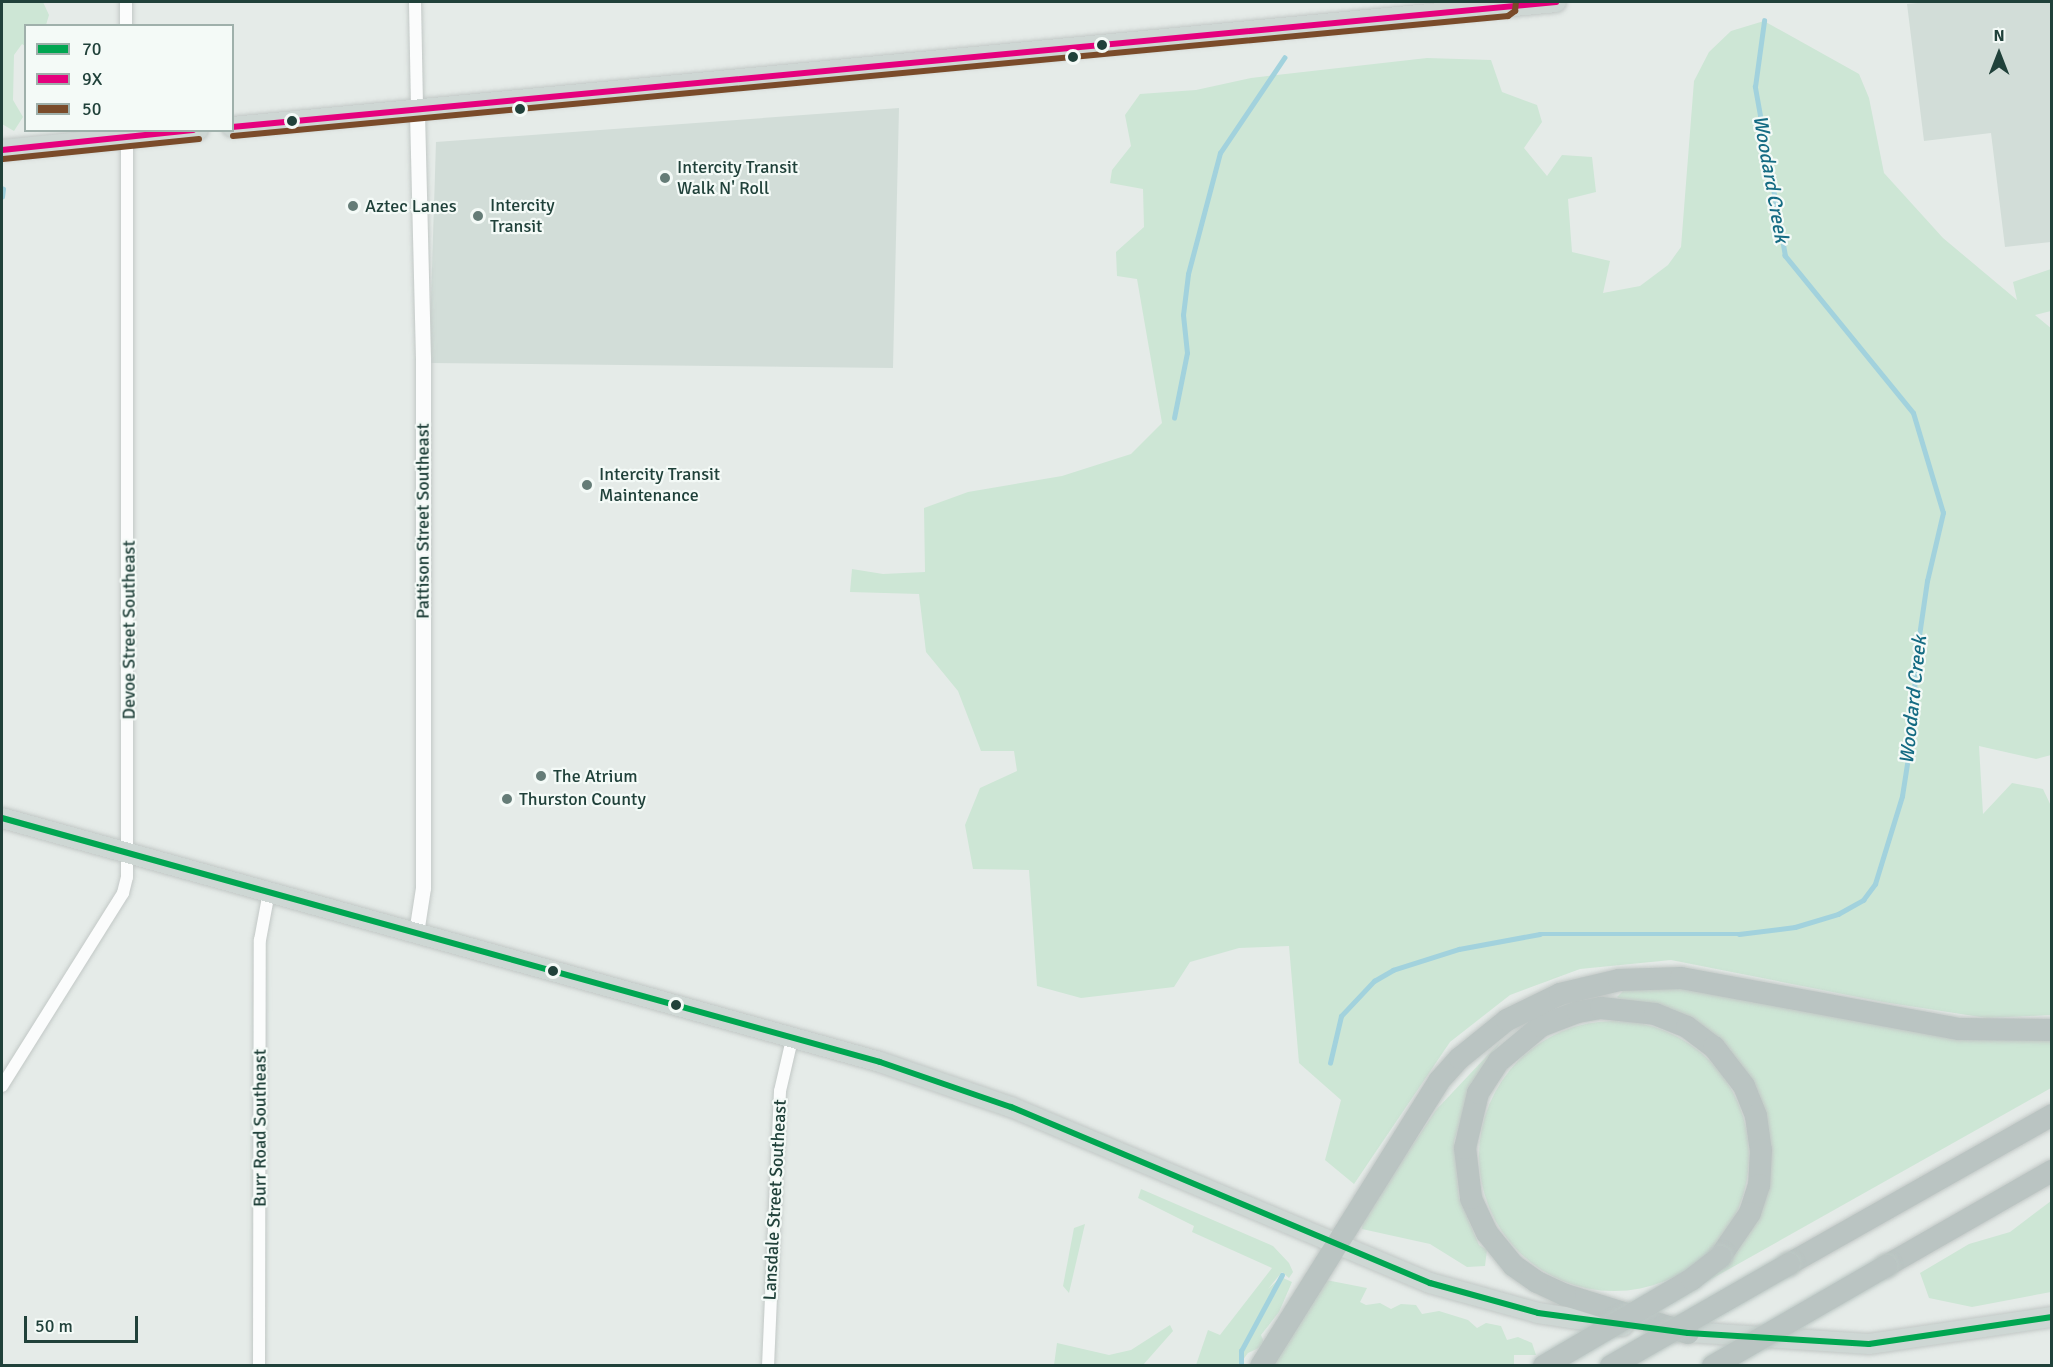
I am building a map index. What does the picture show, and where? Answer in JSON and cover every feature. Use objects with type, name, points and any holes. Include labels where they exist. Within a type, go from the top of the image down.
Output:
[{"type":"highway","points":[[1261,1365],[1439,1082],[1460,1058],[1507,1020],[1560,994],[1618,980],[1681,978],[1959,1029],[2052,1030]]},
{"type":"highway","points":[[1545,1365],[1692,1279],[1720,1257],[1750,1213],[1759,1185],[1761,1150],[1756,1116],[1744,1086],[1714,1047],[1687,1027],[1655,1014],[1601,1008],[1578,1012],[1541,1026],[1498,1061],[1478,1093],[1465,1148],[1471,1198],[1487,1233],[1513,1265],[1537,1282],[1565,1296],[1688,1333]]},
{"type":"highway","points":[[1611,1365],[2052,1115]]},
{"type":"highway","points":[[1713,1365],[2052,1171]]},
{"type":"main road","points":[[234,127],[1507,4],[1556,2]]},
{"type":"main road","points":[[2,150],[127,134],[162,132]]},
{"type":"main road","points":[[2,818],[793,1035],[1011,1107],[1338,1245],[1430,1282],[1503,1305],[1567,1318],[1688,1333],[1869,1344],[2052,1317]]},
{"type":"street","points":[[126,2],[126,24]]},
{"type":"street","points":[[416,2],[417,110]]},
{"type":"street","name":"Pattison Street Southeast","points":[[416,933],[423,888],[423,358],[417,110]]},
{"type":"street","name":"Devoe Street Southeast","points":[[2,1086],[123,893],[127,852],[127,134]]},
{"type":"street","name":"Burr Road Southeast","points":[[259,1365],[260,940],[269,892]]},
{"type":"street","name":"Lansdale Street Southeast","points":[[768,1365],[780,1091],[793,1035]]},
{"type":"shaded area","points":[[2051,2],[2051,242],[2005,247],[1991,133],[1924,141],[1907,4]]},
{"type":"shaded area","points":[[899,108],[893,368],[429,363],[436,142]]},
{"type":"green space","points":[[2,2],[43,2],[49,15],[46,24],[24,24],[24,45],[22,44],[14,55],[13,100],[23,117],[14,131],[2,124]]},
{"type":"green space","points":[[1764,21],[1859,74],[1869,98],[1884,173],[1943,238],[2017,300],[2013,282],[2051,269],[2051,311],[2035,315],[2052,329],[2051,755],[2036,759],[1979,746],[1983,814],[2012,783],[2043,789],[2051,806],[2051,1015],[1987,1018],[1883,1002],[1671,960],[1580,969],[1510,995],[1450,1042],[1354,1184],[1325,1160],[1341,1100],[1299,1063],[1289,946],[1239,948],[1190,962],[1174,987],[1081,998],[1037,986],[1029,870],[973,869],[965,825],[980,788],[1017,771],[1014,751],[981,751],[958,691],[926,652],[919,594],[850,592],[852,569],[883,574],[925,572],[924,508],[968,492],[1062,476],[1131,454],[1162,423],[1137,279],[1117,276],[1116,252],[1144,227],[1143,189],[1110,183],[1112,170],[1131,146],[1125,115],[1140,94],[1196,90],[1251,78],[1427,58],[1491,60],[1502,92],[1537,105],[1542,122],[1524,148],[1547,176],[1562,155],[1592,157],[1596,192],[1568,199],[1572,252],[1610,261],[1603,293],[1640,286],[1668,265],[1681,247],[1694,81],[1709,52],[1731,31]]},
{"type":"green space","points":[[1663,986],[2051,1038],[2051,1088],[1690,1291],[1760,1210],[1744,1069],[1617,997],[1624,990]]},
{"type":"green space","points":[[1614,1021],[1640,1024],[1666,1031],[1700,1052],[1718,1070],[1739,1104],[1746,1130],[1749,1156],[1746,1182],[1739,1208],[1718,1242],[1700,1260],[1666,1281],[1640,1288],[1614,1291],[1588,1288],[1562,1281],[1528,1260],[1510,1242],[1489,1208],[1482,1182],[1479,1156],[1482,1130],[1489,1104],[1510,1070],[1528,1052],[1562,1031],[1588,1024]]},
{"type":"green space","points":[[1501,1041],[1469,1091],[1454,1142],[1459,1198],[1479,1245],[1487,1250],[1485,1266],[1467,1267],[1430,1244],[1362,1229],[1363,1219],[1436,1110]]},
{"type":"green space","points":[[1141,1189],[1273,1246],[1289,1263],[1293,1272],[1289,1278],[1282,1272],[1268,1289],[1281,1277],[1292,1282],[1279,1312],[1261,1335],[1265,1345],[1248,1353],[1239,1365],[1196,1365],[1208,1330],[1220,1335],[1272,1268],[1192,1232],[1194,1226],[1138,1198]]},
{"type":"green space","points":[[2051,1201],[2051,1292],[1972,1307],[1929,1298],[1920,1273],[1969,1244],[2010,1232]]},
{"type":"green space","points":[[1085,1224],[1069,1293],[1063,1286],[1074,1228]]},
{"type":"green space","points":[[1326,1280],[1367,1288],[1360,1302],[1366,1305],[1380,1303],[1391,1309],[1401,1304],[1416,1305],[1422,1314],[1439,1311],[1468,1320],[1477,1328],[1486,1323],[1501,1326],[1507,1340],[1518,1337],[1532,1343],[1536,1355],[1514,1355],[1514,1366],[1270,1366]]},
{"type":"green space","points":[[1170,1325],[1173,1331],[1143,1365],[1054,1365],[1057,1343],[1109,1355],[1131,1350]]},
{"type":"waterway","name":"Woodard Creek","points":[[1330,1063],[1341,1016],[1374,981],[1393,970],[1459,949],[1540,934],[1739,934],[1795,927],[1838,914],[1863,900],[1875,884],[1902,796],[1915,713],[1914,670],[1927,581],[1943,513],[1913,413],[1785,256],[1755,87],[1764,21]]},
{"type":"waterway","points":[[1174,418],[1187,353],[1183,315],[1188,274],[1220,153],[1284,58]]},
{"type":"waterway","points":[[2,197],[3,189]]},
{"type":"waterway","name":"Woodard Creek","points":[[1241,1366],[1241,1351],[1282,1275]]},
{"type":"transit line","name":"50","points":[[233,136],[1508,16],[1515,11],[1516,2]]},
{"type":"transit line","name":"9X","points":[[234,127],[1556,2]]},
{"type":"transit line","name":"9X","points":[[2,150],[174,132]]},
{"type":"transit line","name":"50","points":[[3,159],[199,139]]},
{"type":"transit line","name":"70","points":[[2,818],[880,1062],[1011,1107],[1430,1283],[1538,1313],[1688,1333],[1869,1344],[2052,1317]]},
{"type":"place","name":"Intercity Transit Walk N' Roll","points":[[665,178]]},
{"type":"place","name":"Aztec Lanes","points":[[353,206]]},
{"type":"place","name":"Intercity Transit","points":[[478,216]]},
{"type":"place","name":"Intercity Transit Maintenance","points":[[587,485]]},
{"type":"place","name":"The Atrium","points":[[541,776]]},
{"type":"place","name":"Thurston County","points":[[507,799]]}]
